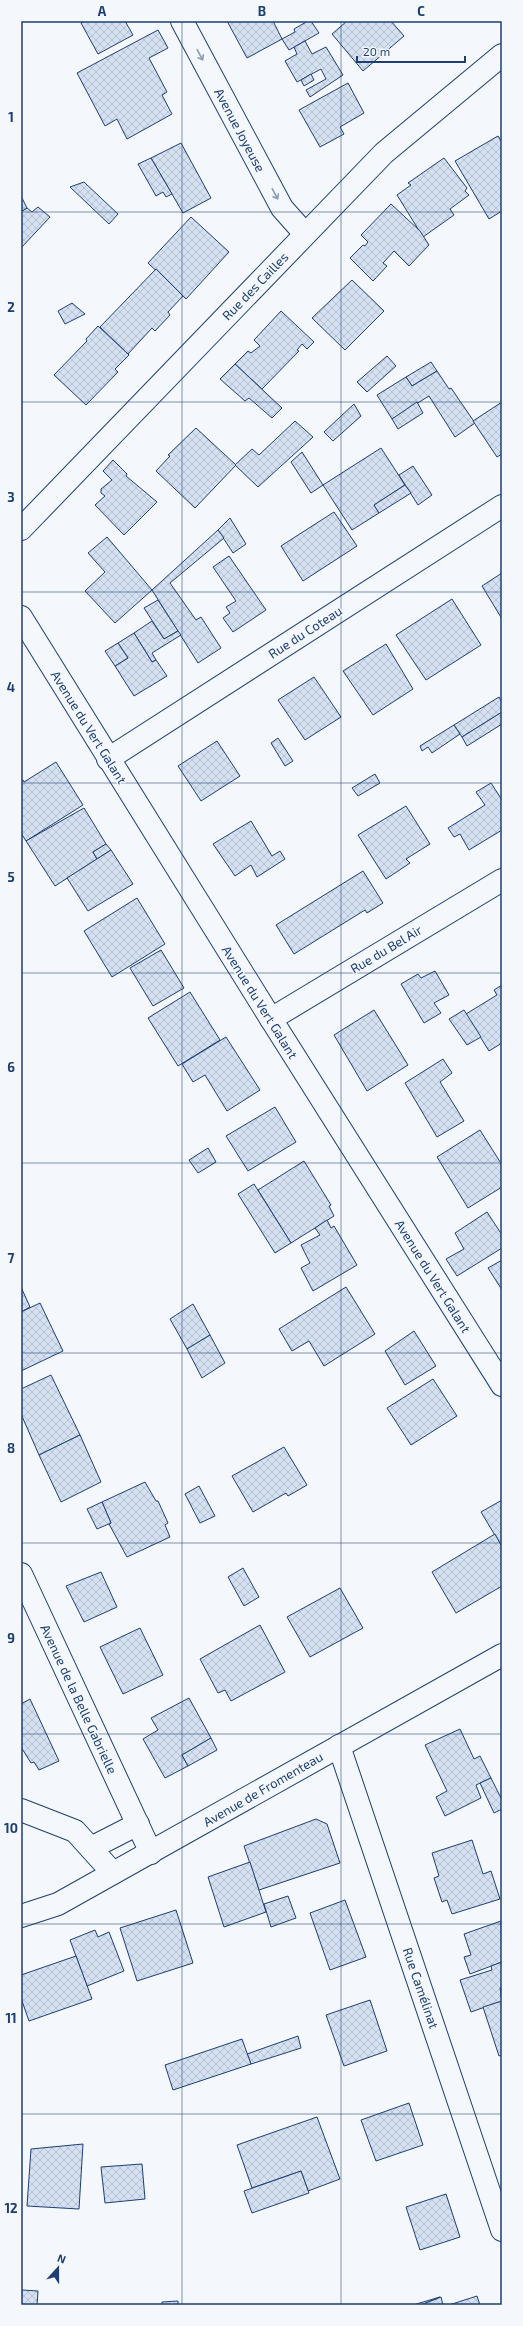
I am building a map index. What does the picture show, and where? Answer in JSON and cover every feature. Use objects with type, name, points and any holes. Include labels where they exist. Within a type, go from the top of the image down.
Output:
[{"type":"street","name":"Avenue Joyeuse","points":[[182,21],[282,208],[305,234]]},
{"type":"street","name":"Rue des Cailles","points":[[21,529],[384,153],[502,55]]},
{"type":"street","name":"Rue du Coteau","points":[[108,759],[502,506]]},
{"type":"street","name":"Avenue du Vert Galant","points":[[21,617],[271,1019],[495,1357],[502,1385]]},
{"type":"street","name":"Rue du Bel Air","points":[[271,1019],[502,880]]},
{"type":"street","name":"Avenue de la Belle Gabrielle","points":[[21,1574],[151,1853]]},
{"type":"street","name":"Avenue de Fromenteau","points":[[21,1916],[58,1904],[502,1655]]},
{"type":"street","name":"Rue Camélinat","points":[[339,1746],[502,2230]]},
{"type":"street","points":[[21,1810],[75,1831],[113,1874]]},
{"type":"street","points":[[91,1848],[138,1824]]},
{"type":"building","points":[[85,21],[125,21],[133,35],[98,54],[81,23]]},
{"type":"building","points":[[227,21],[273,21],[282,39],[247,58]]},
{"type":"building","points":[[308,21],[311,21],[319,33],[289,50],[282,39],[295,32],[294,29]]},
{"type":"building","points":[[347,21],[391,21],[404,36],[363,71],[332,34]]},
{"type":"building","points":[[158,30],[168,48],[149,58],[167,92],[162,95],[172,114],[127,139],[117,119],[105,126],[77,73]]},
{"type":"building","points":[[305,41],[312,54],[326,47],[343,75],[310,97],[306,90],[326,79],[321,69],[297,82],[285,61],[297,54],[294,47]]},
{"type":"building","points":[[311,74],[314,80],[304,86],[301,80]]},
{"type":"building","points":[[348,83],[364,113],[340,127],[344,134],[320,147],[299,110]]},
{"type":"building","points":[[498,136],[502,142],[502,211],[489,219],[455,161]]},
{"type":"building","points":[[181,143],[211,198],[183,213],[151,158]]},
{"type":"building","points":[[151,158],[172,194],[166,197],[163,192],[156,196],[138,164]]},
{"type":"building","points":[[444,158],[467,188],[465,191],[469,195],[450,209],[454,215],[423,237],[397,195],[411,185],[408,183]]},
{"type":"building","points":[[84,182],[118,214],[109,224],[70,187]]},
{"type":"building","points":[[21,196],[27,208],[21,212]]},
{"type":"building","points":[[391,204],[420,231],[429,245],[409,266],[394,251],[383,263],[387,266],[373,281],[350,258],[368,242],[361,235]]},
{"type":"building","points":[[38,207],[50,217],[21,248],[21,212],[27,208],[32,212]]},
{"type":"building","points":[[191,217],[229,252],[186,299],[148,263]]},
{"type":"building","points":[[156,269],[183,296],[168,312],[170,315],[155,331],[152,328],[128,354],[100,327]]},
{"type":"building","points":[[352,280],[384,311],[345,350],[312,318]]},
{"type":"building","points":[[72,303],[85,314],[65,324],[58,311]]},
{"type":"building","points":[[281,311],[314,342],[307,349],[302,344],[297,350],[299,351],[262,389],[235,364],[248,351],[251,353],[260,346],[254,340]]},
{"type":"building","points":[[98,326],[129,355],[115,369],[118,372],[86,405],[54,375],[87,341],[86,339]]},
{"type":"building","points":[[387,356],[396,366],[367,392],[357,382]]},
{"type":"building","points":[[431,362],[437,371],[412,386],[406,377]]},
{"type":"building","points":[[235,364],[282,408],[272,418],[249,398],[245,401],[220,379]]},
{"type":"building","points":[[437,371],[449,389],[451,388],[475,423],[455,437],[429,396],[392,419],[377,395],[406,377],[412,386]]},
{"type":"building","points":[[417,402],[423,413],[398,429],[392,419]]},
{"type":"building","points":[[502,402],[502,454],[497,457],[473,421]]},
{"type":"building","points":[[354,404],[361,416],[333,441],[324,432]]},
{"type":"building","points":[[295,421],[313,437],[258,487],[235,465],[252,449],[259,455]]},
{"type":"building","points":[[196,428],[236,465],[195,508],[156,471],[170,456],[168,455]]},
{"type":"building","points":[[381,448],[405,485],[374,505],[379,513],[352,530],[323,485]]},
{"type":"building","points":[[302,452],[323,485],[311,493],[291,462]]},
{"type":"building","points":[[113,460],[127,474],[126,476],[157,502],[124,535],[95,505],[105,496],[101,493],[101,489],[112,480],[103,471]]},
{"type":"building","points":[[413,466],[432,495],[418,505],[399,475]]},
{"type":"building","points":[[405,485],[411,493],[379,513],[374,505]]},
{"type":"building","points":[[334,512],[357,546],[303,581],[281,546]]},
{"type":"building","points":[[230,518],[246,544],[233,553],[218,530]]},
{"type":"building","points":[[218,530],[224,538],[170,583],[196,620],[201,617],[221,648],[198,663],[152,590]]},
{"type":"building","points":[[107,537],[152,590],[115,623],[85,591],[105,572],[88,553]]},
{"type":"building","points":[[229,556],[266,610],[233,632],[223,618],[230,613],[226,607],[236,601],[213,567]]},
{"type":"building","points":[[502,573],[502,619],[482,586]]},
{"type":"building","points":[[452,599],[481,645],[426,680],[396,635]]},
{"type":"building","points":[[158,600],[178,631],[164,639],[144,608]]},
{"type":"building","points":[[152,621],[164,639],[178,631],[181,635],[152,653],[156,660],[152,662],[134,633]]},
{"type":"building","points":[[134,633],[152,662],[156,660],[167,676],[134,696],[115,666],[128,658],[118,643]]},
{"type":"building","points":[[118,643],[128,658],[115,666],[105,651]]},
{"type":"building","points":[[386,644],[413,689],[373,715],[343,671]]},
{"type":"building","points":[[314,677],[341,717],[305,740],[278,700]]},
{"type":"building","points":[[499,697],[502,702],[502,712],[462,737],[454,725]]},
{"type":"building","points":[[502,712],[502,724],[467,746],[462,737]]},
{"type":"building","points":[[454,725],[460,734],[432,753],[428,747],[422,751],[420,746]]},
{"type":"building","points":[[278,738],[293,761],[285,766],[271,743]]},
{"type":"building","points":[[217,741],[240,776],[201,801],[178,766]]},
{"type":"building","points":[[56,762],[83,805],[26,841],[21,833],[21,781],[23,780],[24,782]]},
{"type":"building","points":[[375,774],[380,783],[358,796],[352,788]]},
{"type":"building","points":[[491,783],[502,800],[502,830],[469,850],[460,834],[454,837],[448,828],[485,805],[476,792]]},
{"type":"building","points":[[406,806],[430,844],[406,859],[410,863],[386,879],[358,835]]},
{"type":"building","points":[[84,808],[106,844],[93,852],[97,859],[55,886],[26,841]]},
{"type":"building","points":[[251,821],[272,856],[280,851],[285,859],[257,877],[251,865],[235,876],[213,844]]},
{"type":"building","points":[[106,844],[111,850],[97,859],[93,852]]},
{"type":"building","points":[[111,850],[133,884],[88,911],[67,878]]},
{"type":"building","points":[[363,871],[383,903],[367,913],[365,910],[294,954],[276,925]]},
{"type":"building","points":[[137,898],[165,944],[112,977],[84,931]]},
{"type":"building","points":[[161,950],[184,988],[153,1006],[130,968]]},
{"type":"building","points":[[435,971],[449,995],[434,1003],[441,1013],[424,1023],[401,984],[418,974],[421,978]]},
{"type":"building","points":[[502,985],[502,1043],[489,1051],[466,1014],[497,995],[494,990]]},
{"type":"building","points":[[190,992],[220,1040],[178,1066],[148,1018]]},
{"type":"building","points":[[374,1010],[408,1065],[367,1091],[334,1035]]},
{"type":"building","points":[[464,1010],[481,1037],[467,1045],[449,1019]]},
{"type":"building","points":[[226,1037],[260,1090],[227,1111],[205,1075],[193,1082],[182,1064]]},
{"type":"building","points":[[443,1059],[452,1073],[440,1082],[464,1121],[437,1137],[405,1083]]},
{"type":"building","points":[[275,1107],[296,1142],[248,1171],[226,1136]]},
{"type":"building","points":[[480,1130],[502,1165],[502,1187],[468,1208],[437,1157]]},
{"type":"building","points":[[208,1148],[216,1162],[198,1173],[189,1160]]},
{"type":"building","points":[[304,1161],[331,1205],[329,1206],[334,1216],[291,1243],[258,1190]]},
{"type":"building","points":[[254,1184],[291,1243],[275,1253],[238,1194]]},
{"type":"building","points":[[487,1212],[502,1235],[502,1248],[457,1276],[446,1259],[464,1249],[455,1233]]},
{"type":"building","points":[[327,1220],[331,1228],[334,1226],[357,1265],[313,1291],[301,1268],[310,1263],[301,1245],[320,1235],[315,1228]]},
{"type":"building","points":[[502,1260],[502,1290],[488,1268]]},
{"type":"building","points":[[21,1287],[30,1307],[21,1312]]},
{"type":"building","points":[[346,1287],[375,1334],[324,1366],[309,1341],[292,1351],[279,1329]]},
{"type":"building","points":[[40,1303],[63,1351],[21,1371],[21,1312]]},
{"type":"building","points":[[193,1304],[210,1335],[187,1349],[170,1319]]},
{"type":"building","points":[[414,1331],[436,1366],[405,1385],[385,1351]]},
{"type":"building","points":[[210,1335],[225,1363],[202,1378],[187,1349]]},
{"type":"building","points":[[51,1375],[80,1435],[39,1455],[21,1414],[21,1389]]},
{"type":"building","points":[[433,1379],[457,1416],[411,1445],[387,1408]]},
{"type":"building","points":[[80,1435],[101,1482],[61,1502],[39,1455]]},
{"type":"building","points":[[284,1447],[307,1485],[288,1496],[286,1493],[253,1512],[232,1476]]},
{"type":"building","points":[[145,1482],[156,1501],[158,1501],[168,1523],[165,1525],[170,1537],[127,1557],[109,1524],[111,1523],[102,1502]]},
{"type":"building","points":[[199,1486],[215,1516],[200,1523],[185,1494]]},
{"type":"building","points":[[502,1500],[502,1547],[481,1512]]},
{"type":"building","points":[[102,1502],[111,1523],[97,1529],[87,1509]]},
{"type":"building","points":[[495,1534],[502,1547],[502,1586],[456,1613],[432,1572]]},
{"type":"building","points":[[243,1568],[259,1597],[244,1606],[228,1577]]},
{"type":"building","points":[[101,1572],[117,1607],[84,1622],[66,1586]]},
{"type":"building","points":[[340,1588],[363,1628],[310,1657],[287,1617]]},
{"type":"building","points":[[260,1625],[285,1672],[231,1701],[225,1690],[218,1693],[200,1659]]},
{"type":"building","points":[[140,1628],[163,1675],[123,1694],[100,1647]]},
{"type":"building","points":[[189,1698],[211,1738],[182,1755],[188,1766],[165,1778],[143,1739],[158,1730],[151,1718]]},
{"type":"building","points":[[30,1699],[59,1761],[39,1770],[34,1762],[31,1763],[21,1747],[21,1704]]},
{"type":"building","points":[[460,1729],[474,1759],[480,1756],[491,1778],[476,1785],[481,1798],[445,1816],[436,1797],[447,1791],[425,1745]]},
{"type":"building","points":[[211,1738],[217,1750],[188,1766],[182,1755]]},
{"type":"building","points":[[491,1778],[502,1800],[502,1809],[494,1813],[480,1783]]},
{"type":"building","points":[[316,1819],[327,1824],[340,1863],[259,1890],[244,1846]]},
{"type":"building","points":[[472,1840],[483,1874],[491,1871],[500,1899],[452,1914],[447,1900],[442,1902],[434,1878],[439,1876],[432,1853]]},
{"type":"building","points":[[250,1862],[266,1912],[224,1927],[208,1877]]},
{"type":"building","points":[[288,1896],[296,1918],[271,1927],[264,1904]]},
{"type":"building","points":[[345,1900],[366,1957],[330,1970],[310,1913]]},
{"type":"building","points":[[176,1910],[193,1963],[137,1981],[120,1928]]},
{"type":"building","points":[[501,1921],[502,1962],[470,1974],[464,1957],[471,1955],[464,1934]]},
{"type":"building","points":[[95,1930],[98,1937],[109,1932],[124,1971],[87,1986],[70,1940]]},
{"type":"building","points":[[76,1956],[92,1999],[29,2021],[21,1998],[21,1975]]},
{"type":"building","points":[[502,1962],[502,1987],[500,1988],[502,2001],[471,2012],[460,1980],[492,1970],[491,1966]]},
{"type":"building","points":[[370,2000],[387,2051],[344,2066],[326,2015]]},
{"type":"building","points":[[502,2001],[502,2055],[499,2056],[483,2007]]},
{"type":"building","points":[[298,2036],[301,2048],[251,2064],[247,2054]]},
{"type":"building","points":[[242,2039],[251,2064],[173,2090],[165,2065]]},
{"type":"building","points":[[409,2103],[423,2145],[376,2161],[361,2120]]},
{"type":"building","points":[[317,2117],[340,2179],[308,2191],[301,2171],[252,2188],[237,2145]]},
{"type":"building","points":[[83,2144],[79,2209],[27,2206],[31,2149]]},
{"type":"building","points":[[142,2164],[145,2199],[105,2203],[101,2167]]},
{"type":"building","points":[[301,2171],[309,2193],[252,2213],[244,2191]]},
{"type":"building","points":[[446,2194],[460,2237],[420,2250],[406,2207]]},
{"type":"building","points":[[22,2290],[38,2291],[37,2305],[21,2305]]},
{"type":"building","points":[[477,2296],[480,2305],[449,2305]]},
{"type":"building","points":[[440,2297],[421,2305],[413,2305]]},
{"type":"building","points":[[441,2297],[443,2305],[421,2305]]},
{"type":"building","points":[[178,2301],[178,2305],[162,2305],[162,2302]]}]
